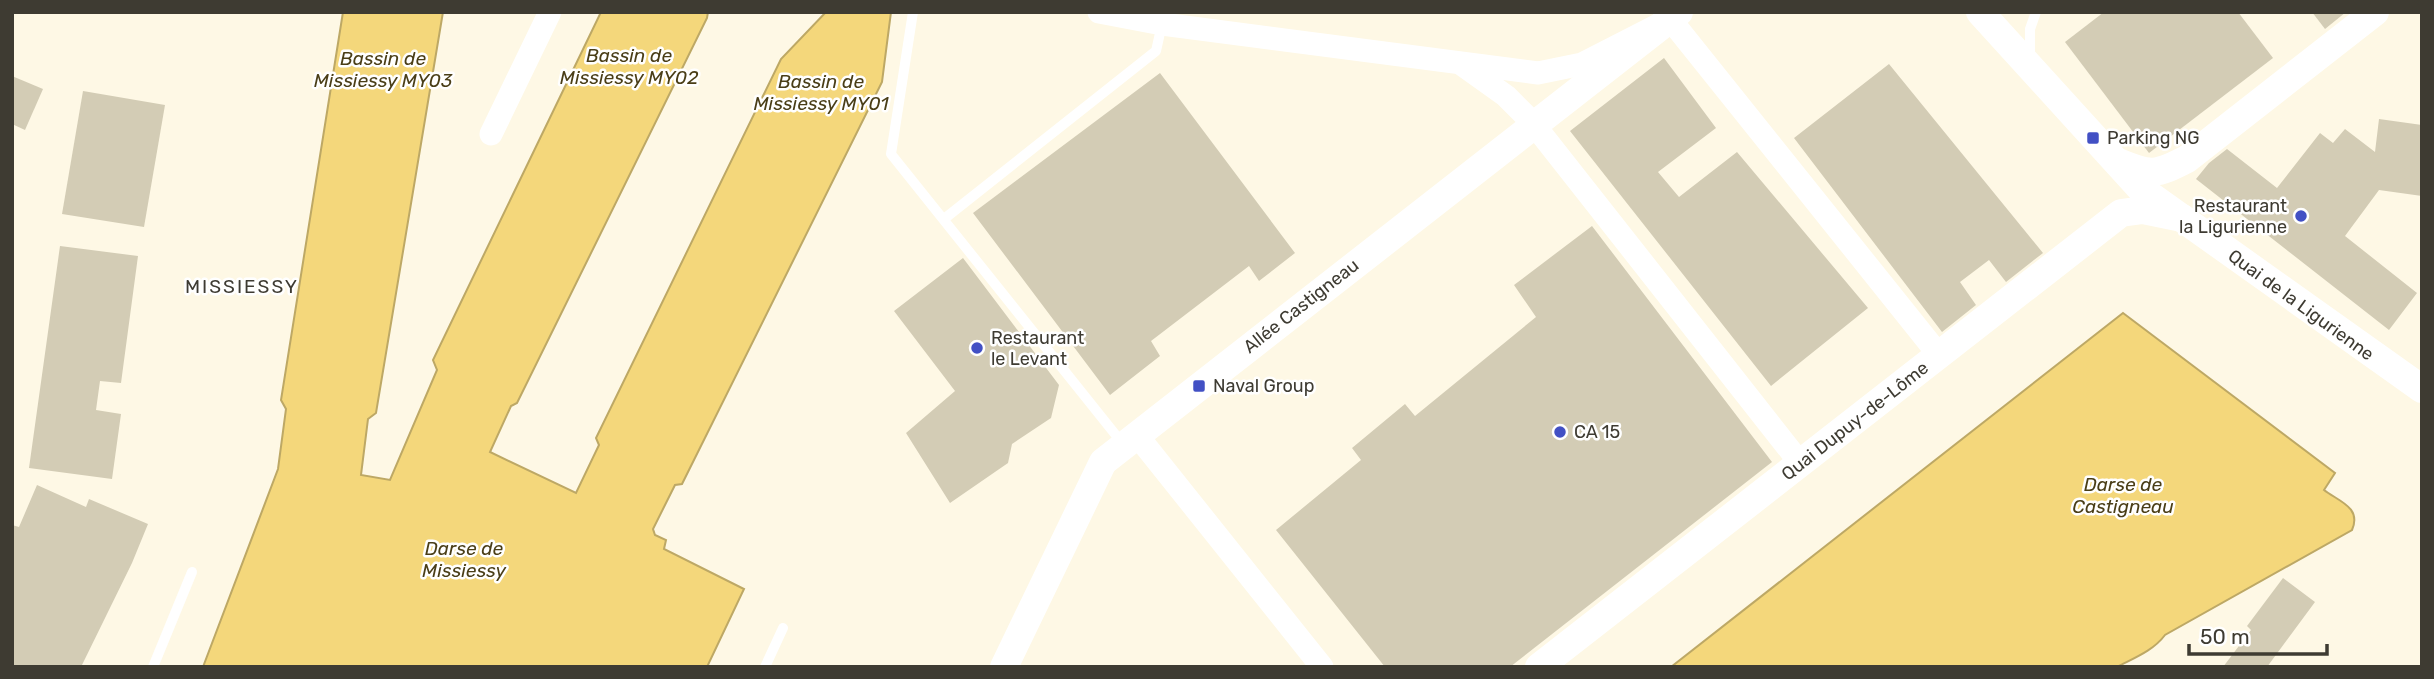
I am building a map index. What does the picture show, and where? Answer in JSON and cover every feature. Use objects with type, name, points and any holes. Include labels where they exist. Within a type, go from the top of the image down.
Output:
[{"type":"street","points":[[491,134],[550,12]]},
{"type":"street","points":[[1100,12],[1162,24],[1538,74],[1582,64],[1675,16],[1939,355]]},
{"type":"street","name":"Quai de la Ligurienne","points":[[1980,12],[2146,192],[2422,389]]},
{"type":"street","points":[[2115,161],[2142,172],[2162,172],[2187,159],[2375,12]]},
{"type":"street","name":"Allée Castigneau","points":[[1004,667],[1103,462],[1675,16]]},
{"type":"street","points":[[1461,64],[1506,96],[1534,125],[1801,464]]},
{"type":"street","points":[[2182,218],[2174,201],[2174,182],[2187,159]]},
{"type":"street","name":"Quai Dupuy-de-Lôme","points":[[1539,667],[2187,159]]},
{"type":"street","points":[[2120,213],[2143,209],[2182,218]]},
{"type":"street","points":[[1130,439],[1322,667]]},
{"type":"lane","points":[[913,12],[891,153],[1130,439]]},
{"type":"lane","points":[[2031,68],[2030,29],[2036,12]]},
{"type":"lane","points":[[944,219],[1156,51],[1162,24]]},
{"type":"lane","points":[[153,667],[192,572]]},
{"type":"lane","points":[[765,667],[783,628]]},
{"type":"water","name":"Darse de Missiessy","points":[[343,12],[443,12],[376,413],[368,419],[361,475],[390,480],[437,370],[433,360],[601,12],[708,12],[517,403],[511,406],[490,452],[576,493],[599,445],[596,438],[781,59],[826,12],[891,12],[882,82],[682,484],[675,485],[653,529],[655,535],[666,540],[664,549],[744,589],[707,667],[203,667],[278,469],[286,409],[281,400]]},
{"type":"water","name":"Darse de Castigneau","points":[[2123,313],[2335,473],[2324,490],[2351,510],[2354,516],[2352,530],[2165,635],[2149,650],[2117,667],[1671,667]]},
{"type":"building","points":[[2104,12],[2238,12],[2273,58],[2149,153],[2065,42]]},
{"type":"building","points":[[2312,12],[2346,12],[2325,29]]},
{"type":"building","points":[[1664,58],[1716,128],[1658,172],[1679,197],[1737,152],[1868,308],[1771,386],[1570,131]]},
{"type":"building","points":[[1889,64],[2043,253],[2006,282],[1989,260],[1960,282],[1976,305],[1942,332],[1794,138]]},
{"type":"building","points":[[1160,73],[1295,253],[1259,281],[1249,266],[1151,341],[1160,356],[1110,395],[973,213]]},
{"type":"building","points":[[12,76],[43,89],[25,130],[12,124]]},
{"type":"building","points":[[83,91],[165,105],[144,227],[62,214]]},
{"type":"building","name":"Restaurant la Ligurienne","points":[[2379,119],[2422,125],[2422,196],[2379,190],[2345,236],[2417,293],[2389,330],[2196,179],[2209,163],[2227,149],[2277,188],[2320,133],[2333,143],[2345,129],[2375,152]]},
{"type":"building","name":"CA 15","points":[[1592,226],[1772,462],[1510,667],[1385,667],[1276,530],[1361,460],[1352,448],[1405,404],[1415,416],[1536,317],[1514,285]]},
{"type":"building","points":[[60,246],[138,256],[121,383],[100,381],[96,410],[121,414],[112,479],[29,468]]},
{"type":"building","name":"Restaurant le Levant","points":[[963,258],[1059,385],[1051,418],[1012,444],[1008,463],[950,503],[906,433],[955,391],[894,311]]},
{"type":"building","points":[[37,485],[86,507],[89,499],[148,524],[81,667],[12,667],[12,525],[19,527]]},
{"type":"building","points":[[2283,578],[2315,602],[2267,667],[2223,667],[2251,630],[2247,626]]},
{"type":"place","name":"Parking NG","points":[[2093,138]]},
{"type":"place","name":"Restaurant la Ligurienne","points":[[2301,216]]},
{"type":"place","name":"Restaurant le Levant","points":[[977,348]]},
{"type":"place","name":"Naval Group","points":[[1199,386]]},
{"type":"place","name":"CA 15","points":[[1560,432]]},
{"type":"district","name":"MISSIESSY","points":[[242,286]]},
{"type":"water label","name":"Bassin de Missiessy MY02","points":[[629,66]]},
{"type":"water label","name":"Bassin de Missiessy MY03","points":[[383,69]]},
{"type":"water label","name":"Bassin de Missiessy MY01","points":[[821,92]]}]
